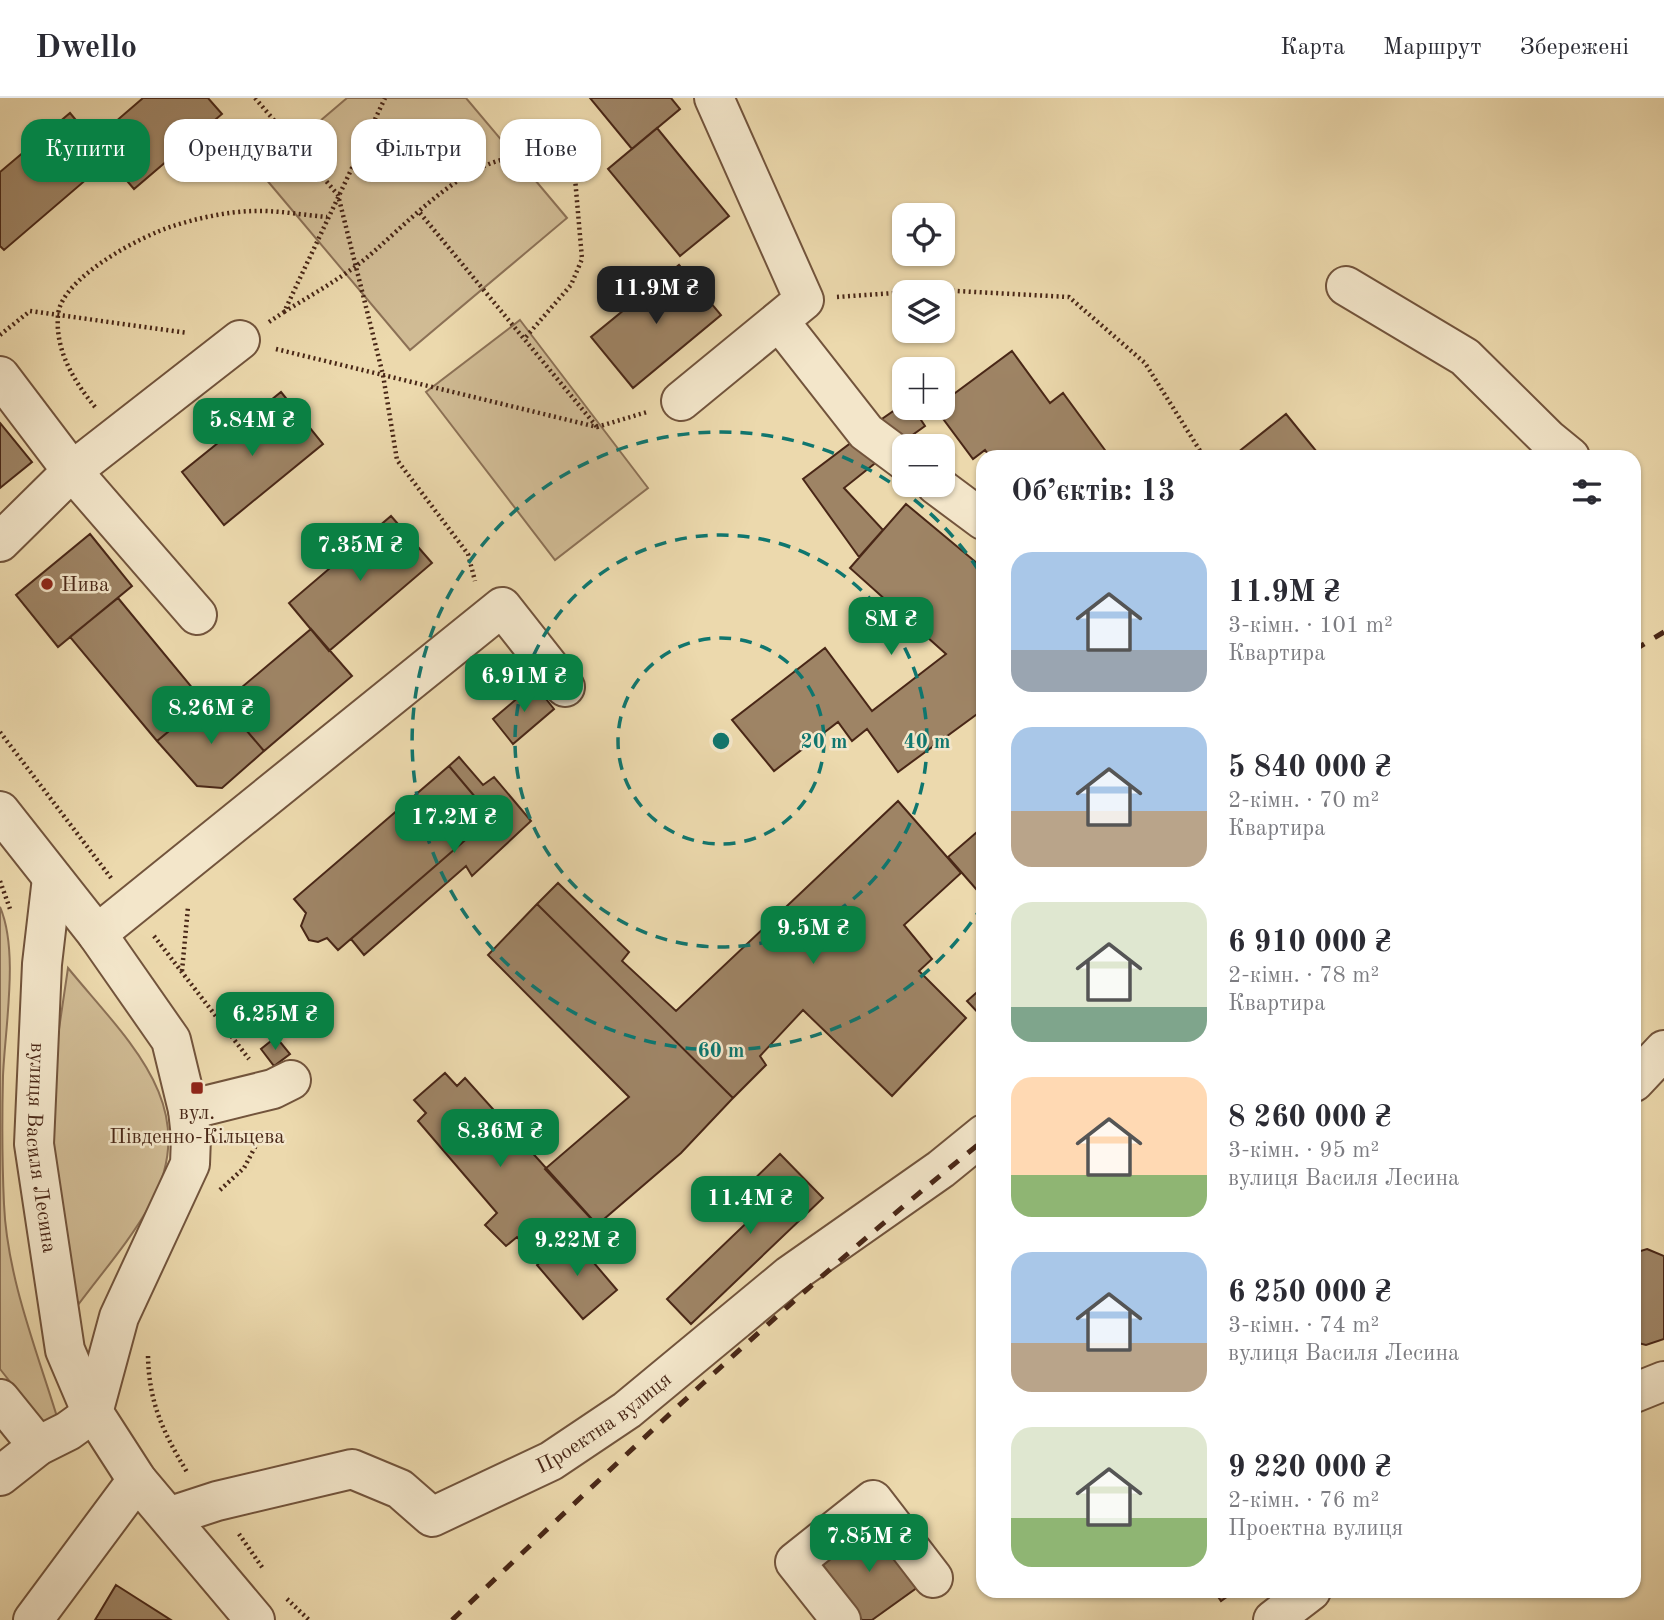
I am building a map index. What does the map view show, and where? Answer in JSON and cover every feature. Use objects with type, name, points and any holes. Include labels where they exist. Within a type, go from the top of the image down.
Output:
[{"type":"street","points":[[714,98],[791,310],[866,432],[892,451]]},
{"type":"street","points":[[1346,286],[1465,357],[1561,450]]},
{"type":"street","points":[[681,401],[791,310]]},
{"type":"street","points":[[0,542],[72,471],[240,340]]},
{"type":"street","points":[[0,376],[72,471],[197,615]]},
{"type":"street","points":[[952,497],[976,515]]},
{"type":"street","points":[[97,934],[502,607],[565,687]]},
{"type":"street","points":[[0,811],[97,934],[172,1041],[188,1110],[191,1137],[190,1164],[119,1317],[93,1413],[68,1431],[38,1446],[0,1476]]},
{"type":"street","name":"вулиця Василя Лесина","points":[[52,878],[42,964],[34,1144],[65,1350],[93,1413],[137,1480],[171,1516],[255,1620]]},
{"type":"street","points":[[1641,1075],[1664,1050]]},
{"type":"street","points":[[188,1110],[273,1089],[291,1080]]},
{"type":"street","name":"Проектна вулиця","points":[[171,1516],[216,1501],[352,1469],[400,1489],[432,1517],[456,1506],[551,1461],[627,1410],[790,1275],[941,1169],[976,1141]]},
{"type":"street","points":[[1641,1390],[1664,1381]]},
{"type":"street","points":[[0,1399],[38,1446]]},
{"type":"street","points":[[33,1620],[137,1480]]},
{"type":"street","points":[[841,1620],[795,1562],[873,1500],[933,1578]]},
{"type":"street","points":[[1273,1620],[1302,1598]]},
{"type":"path","points":[[254,98],[338,195],[383,375],[397,460],[468,554],[475,574],[478,611],[475,629]]},
{"type":"path","points":[[284,312],[385,98]]},
{"type":"path","points":[[240,340],[356,266],[471,170],[498,160],[542,159],[572,174],[577,191],[582,259],[571,285],[524,338]]},
{"type":"path","points":[[117,436],[72,378],[65,360],[58,315],[63,300],[88,272],[124,249],[172,226],[254,211],[327,217]]},
{"type":"path","points":[[420,212],[597,428]]},
{"type":"path","points":[[791,310],[938,290],[1069,297],[1145,363],[1200,450]]},
{"type":"path","points":[[0,335],[30,311],[240,340],[597,428],[681,401]]},
{"type":"path","points":[[182,972],[194,855]]},
{"type":"shaded area","points":[[347,98],[466,98],[484,119],[351,119],[351,182],[486,182],[486,122],[500,138],[500,182],[537,182],[567,218],[410,350],[268,182],[337,182],[337,119],[322,119]]},
{"type":"shaded area","points":[[520,320],[648,488],[555,560],[426,392]]},
{"type":"shaded area","points":[[0,907],[6,925],[10,967],[2,1108],[6,1231],[24,1314],[58,1420],[45,1426],[0,1369]]},
{"type":"shaded area","points":[[68,968],[134,1048],[151,1076],[164,1106],[169,1137],[165,1170],[150,1205],[124,1245],[75,1309],[54,1161],[54,1063]]},
{"type":"building","points":[[143,98],[208,98],[222,114],[216,119],[164,119],[164,163],[150,175],[150,119],[119,119]]},
{"type":"building","points":[[590,98],[671,98],[680,109],[632,149]]},
{"type":"building","points":[[70,113],[75,119],[63,119]]},
{"type":"building","points":[[657,128],[729,216],[680,256],[608,169]]},
{"type":"building","points":[[21,154],[21,182],[83,182],[4,250],[0,246],[0,172]]},
{"type":"building","points":[[128,182],[142,182],[134,189]]},
{"type":"building","points":[[679,265],[721,315],[633,388],[591,337]]},
{"type":"building","points":[[1012,351],[1050,403],[1063,393],[1105,450],[976,450],[976,457],[973,459],[944,420],[955,420],[955,393]]},
{"type":"building","points":[[281,392],[323,444],[224,525],[182,472]]},
{"type":"building","points":[[892,412],[892,420],[921,420],[925,426],[914,434],[892,434],[892,439],[879,421]]},
{"type":"building","points":[[1286,414],[1315,450],[1241,450]]},
{"type":"building","points":[[0,423],[32,462],[0,488]]},
{"type":"building","points":[[860,436],[879,460],[844,488],[883,530],[859,557],[803,479]]},
{"type":"building","points":[[906,504],[976,562],[976,715],[898,772],[867,729],[852,741],[838,722],[774,771],[732,720],[825,648],[872,711],[946,654],[850,568]]},
{"type":"building","points":[[391,516],[432,563],[329,651],[289,603]]},
{"type":"building","points":[[90,534],[132,586],[58,647],[16,595]]},
{"type":"building","points":[[118,598],[204,702],[157,741],[70,637]]},
{"type":"building","points":[[311,629],[352,676],[264,751],[223,703]]},
{"type":"building","points":[[534,684],[554,709],[513,744],[493,719]]},
{"type":"building","points":[[204,702],[223,703],[264,751],[222,788],[197,786],[157,741]]},
{"type":"building","points":[[459,757],[483,785],[494,777],[531,821],[472,876],[466,866],[364,955],[351,939],[492,817],[449,766]]},
{"type":"building","points":[[449,766],[492,817],[338,950],[327,938],[318,942],[309,940],[301,926],[306,913],[294,899]]},
{"type":"building","points":[[898,801],[961,873],[904,925],[932,959],[919,971],[966,1018],[892,1096],[803,1010],[760,1056],[766,1065],[733,1098],[537,904],[558,883],[629,952],[622,961],[676,1011]]},
{"type":"building","points":[[976,833],[976,889],[948,857]]},
{"type":"building","points":[[537,904],[733,1098],[681,1153],[597,1225],[545,1169],[629,1097],[488,955]]},
{"type":"building","points":[[976,993],[976,1011],[967,1001]]},
{"type":"building","points":[[276,1037],[290,1054],[274,1066],[261,1049]]},
{"type":"building","points":[[445,1073],[457,1086],[465,1078],[591,1218],[540,1262],[517,1237],[506,1246],[485,1225],[497,1213],[418,1121],[426,1113],[414,1100]]},
{"type":"building","points":[[780,1154],[823,1198],[691,1324],[667,1299],[760,1210],[742,1191]]},
{"type":"building","points":[[571,1236],[617,1290],[583,1319],[537,1265]]},
{"type":"building","points":[[1647,1249],[1664,1256],[1664,1339],[1646,1345],[1641,1344],[1641,1251]]},
{"type":"building","points":[[872,1523],[918,1587],[872,1620],[862,1620],[820,1561]]},
{"type":"building","points":[[116,1585],[171,1620],[95,1620]]},
{"type":"railway","points":[[1641,646],[1664,632]]},
{"type":"railway","points":[[452,1620],[779,1314],[976,1147]]},
{"type":"place","name":"Нива","points":[[47,584]]},
{"type":"place","name":"вул. Південно-Кільцева","points":[[197,1088]]}]
